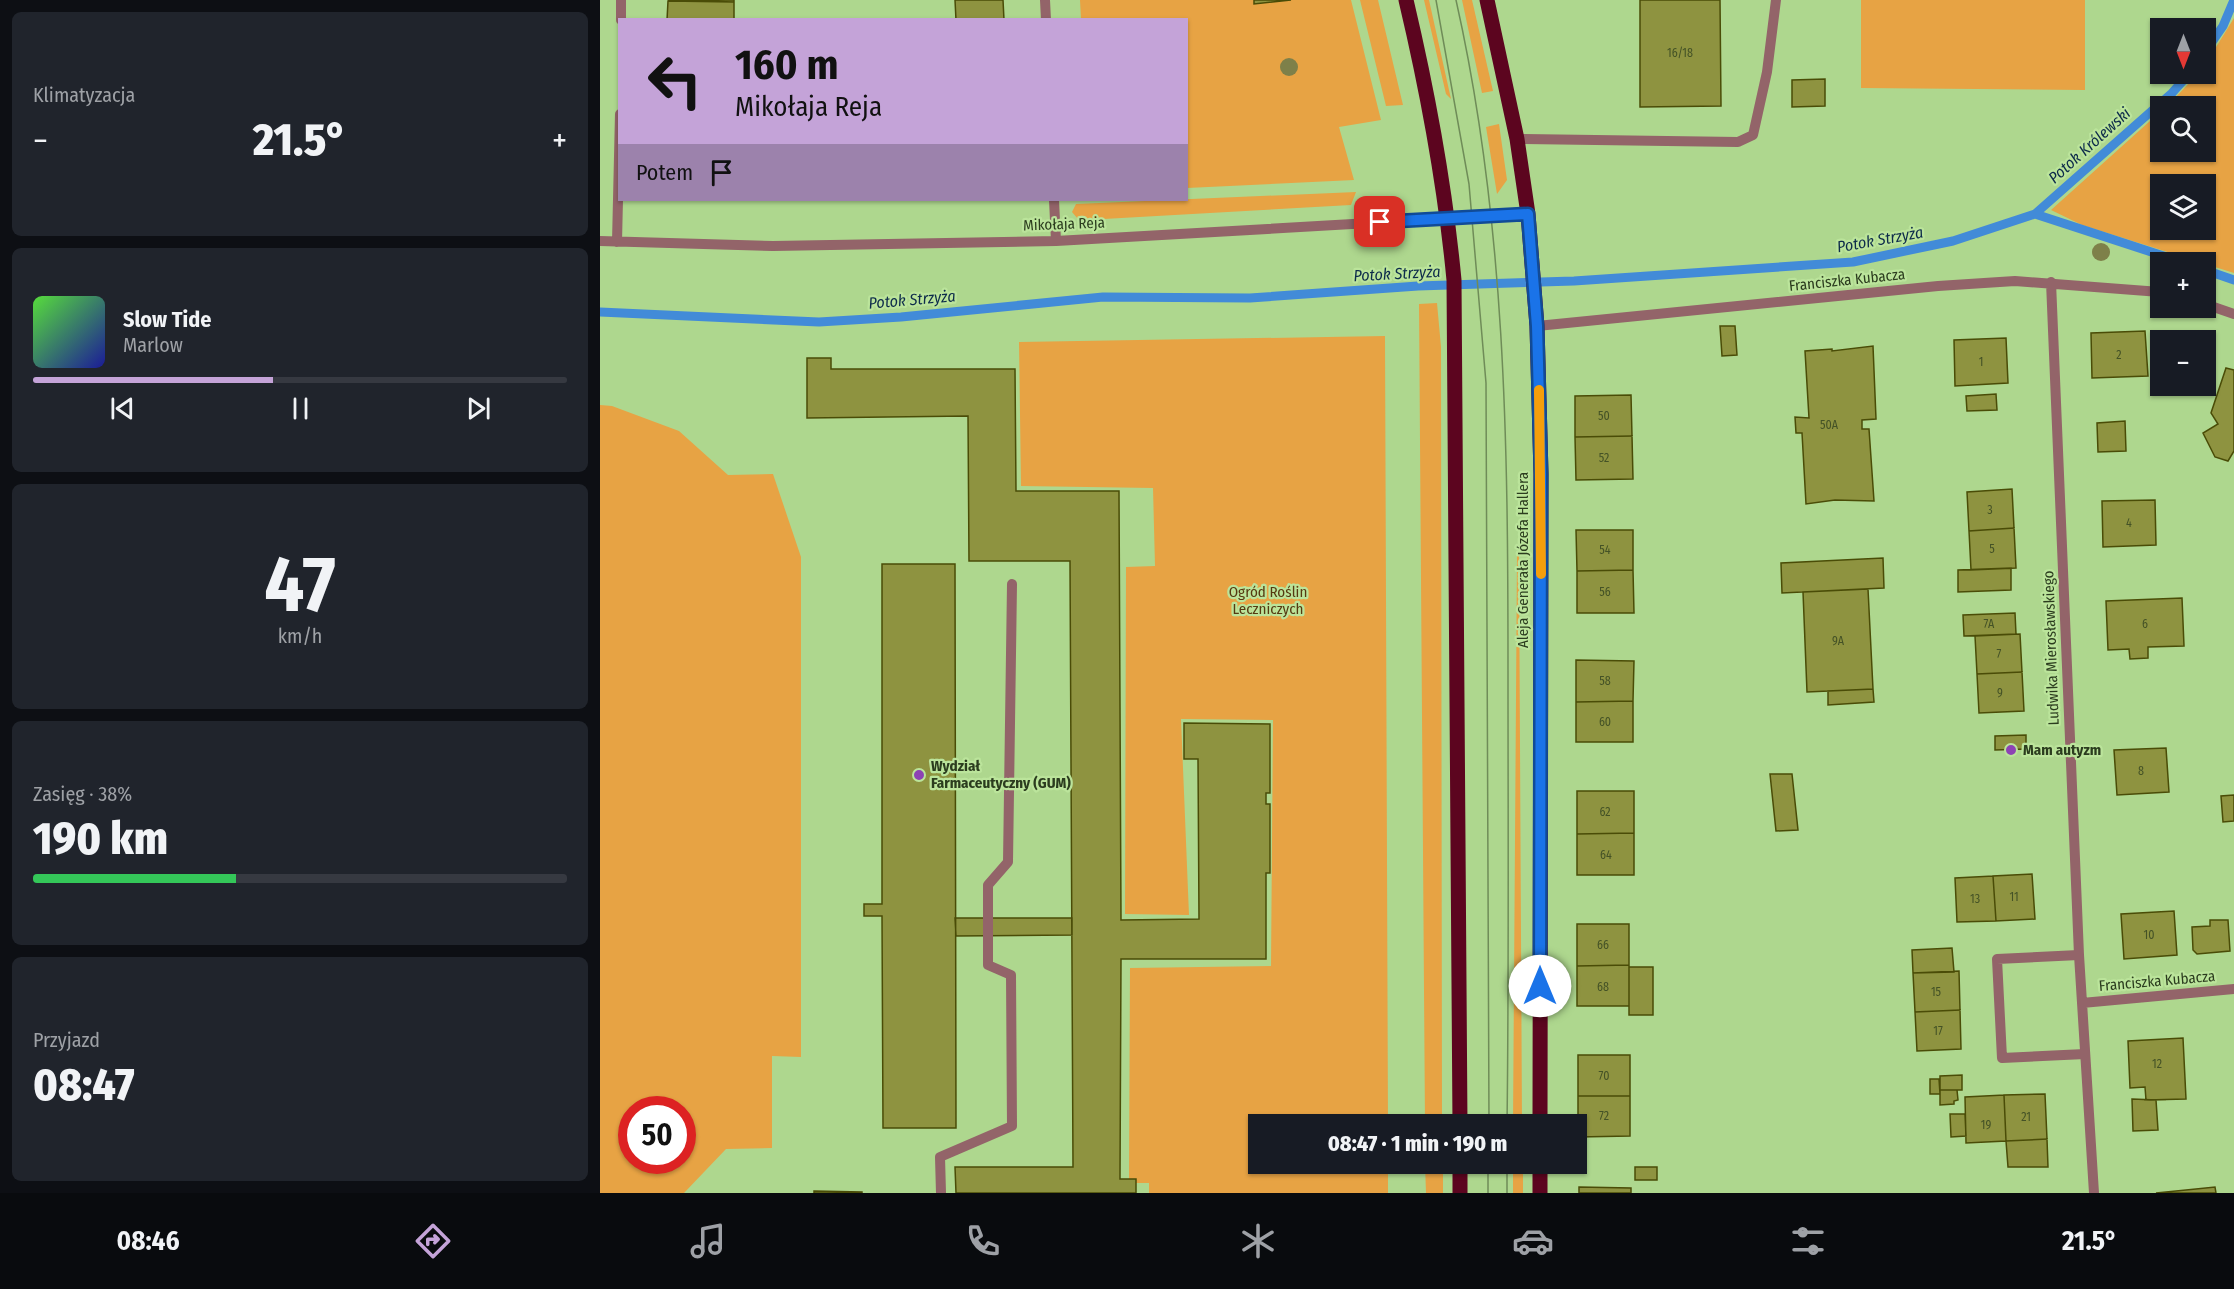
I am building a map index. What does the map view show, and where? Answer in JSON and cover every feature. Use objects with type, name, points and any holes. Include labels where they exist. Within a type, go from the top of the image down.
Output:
[{"type":"main road","points":[[1406,0],[1432,117],[1448,220],[1456,327],[1460,1114]]},
{"type":"main road","name":"Aleja Generała Józefa Hallera","points":[[1487,0],[1517,139],[1528,214],[1537,326],[1541,474],[1540,1114]]},
{"type":"main road","points":[[1460,1174],[1460,1193]]},
{"type":"main road","points":[[1540,1174],[1540,1193]]},
{"type":"street","points":[[621,0],[621,18]]},
{"type":"street","points":[[1045,0],[1046,18]]},
{"type":"street","points":[[1517,139],[1738,142],[1753,135],[1767,72],[1776,0]]},
{"type":"street","points":[[617,242],[618,199]]},
{"type":"street","points":[[1054,201],[1056,241]]},
{"type":"street","name":"Mikołaja Reja","points":[[600,240],[773,246],[1056,241],[1528,214]]},
{"type":"street","name":"Franciszka Kubacza","points":[[1537,326],[1938,286],[2051,282],[2150,291]]},
{"type":"street","name":"Ludwika Mierosławskiego","points":[[2051,282],[2079,955],[2094,1193]]},
{"type":"street","points":[[2216,308],[2234,314]]},
{"type":"street","points":[[941,1193],[940,1157],[1012,1126],[1011,975],[988,965],[988,885],[1008,862],[1012,584]]},
{"type":"street","points":[[2079,955],[1997,959],[2002,1058],[2085,1054]]},
{"type":"street","name":"Franciszka Kubacza","points":[[2082,1003],[2234,989]]},
{"type":"green space","points":[[1080,0],[1351,0],[1381,120],[1339,127],[1354,180],[1188,188],[1188,18],[1081,18]]},
{"type":"green space","points":[[1360,0],[1378,0],[1403,105],[1386,106]]},
{"type":"green space","points":[[1424,0],[1429,0],[1451,99],[1446,94]]},
{"type":"green space","points":[[1462,0],[1472,0],[1493,91],[1482,93]]},
{"type":"green space","points":[[1861,0],[2085,0],[2085,90],[1861,88]]},
{"type":"green space","points":[[2234,18],[2234,273],[2216,267],[2216,252],[2168,252],[2082,225],[2051,210],[2150,121],[2150,162],[2216,162],[2216,96],[2177,96],[2188,84],[2216,84],[2216,47]]},
{"type":"green space","points":[[1499,124],[1507,180],[1497,194],[1486,127]]},
{"type":"green space","points":[[1356,192],[1351,205],[1086,220],[1078,219],[1072,212],[1076,204]]},
{"type":"green space","points":[[1437,303],[1441,347],[1442,1114],[1425,1114],[1419,304]]},
{"type":"green space","name":"Ogród Roślin Leczniczych","points":[[1385,336],[1388,1114],[1248,1114],[1248,1174],[1388,1174],[1388,1193],[1149,1193],[1149,1183],[1129,1183],[1130,968],[1271,966],[1273,720],[1181,719],[1189,915],[1125,914],[1126,567],[1155,566],[1153,488],[1021,486],[1019,342]]},
{"type":"green space","points":[[600,405],[612,406],[679,431],[728,475],[773,474],[801,557],[801,1057],[772,1056],[772,1148],[726,1149],[684,1193],[600,1193]]},
{"type":"green space","points":[[1517,555],[1519,555],[1522,1114],[1513,1114]]},
{"type":"green space","points":[[1425,1174],[1443,1174],[1443,1193],[1426,1193]]},
{"type":"green space","points":[[1513,1174],[1523,1174],[1523,1193],[1513,1193]]},
{"type":"building","points":[[668,0],[734,0],[734,2]]},
{"type":"building","points":[[955,0],[1003,0],[1004,18],[956,18]]},
{"type":"building","points":[[1254,0],[1291,0],[1254,4]]},
{"type":"building","points":[[1640,0],[1720,0],[1721,106],[1640,107]]},
{"type":"building","points":[[668,1],[734,2],[734,18],[667,18]]},
{"type":"building","points":[[1825,79],[1825,106],[1792,107],[1792,80]]},
{"type":"building","points":[[1720,326],[1735,326],[1737,355],[1722,356]]},
{"type":"building","points":[[2145,331],[2148,376],[2092,378],[2091,333]]},
{"type":"building","points":[[2006,338],[2008,383],[1955,386],[1954,340]]},
{"type":"building","points":[[1873,346],[1876,419],[1862,420],[1862,429],[1869,429],[1874,501],[1835,500],[1806,504],[1802,433],[1796,433],[1795,417],[1809,418],[1805,351],[1832,349],[1832,351]]},
{"type":"building","points":[[807,358],[831,358],[831,369],[1015,369],[1016,491],[1119,491],[1121,920],[1199,919],[1198,759],[1184,759],[1184,723],[1270,724],[1270,793],[1266,793],[1266,804],[1270,804],[1270,873],[1266,873],[1266,959],[1121,959],[1120,1179],[1136,1179],[1136,1193],[956,1193],[955,1167],[1073,1167],[1070,561],[969,561],[968,416],[807,418]]},
{"type":"building","points":[[2226,368],[2234,370],[2234,451],[2228,461],[2215,457],[2203,433],[2218,424],[2211,413]]},
{"type":"building","points":[[1996,394],[1997,410],[1967,411],[1966,396]]},
{"type":"building","points":[[1631,395],[1632,436],[1575,437],[1575,396]]},
{"type":"building","points":[[2125,421],[2126,451],[2098,452],[2097,423]]},
{"type":"building","points":[[1632,436],[1633,479],[1576,480],[1575,437]]},
{"type":"building","points":[[2012,489],[2014,528],[1969,531],[1967,492]]},
{"type":"building","points":[[2155,500],[2156,545],[2103,547],[2102,501]]},
{"type":"building","points":[[2014,528],[2016,568],[1971,570],[1969,531]]},
{"type":"building","points":[[1576,530],[1633,530],[1633,570],[1577,571]]},
{"type":"building","points":[[1883,558],[1884,588],[1782,593],[1781,563]]},
{"type":"building","name":"Wydział Farmaceutyczny (GUM)","points":[[882,564],[955,564],[956,1128],[883,1128],[882,916],[864,916],[864,904],[882,904]]},
{"type":"building","points":[[2011,568],[2011,590],[1958,592],[1958,570]]},
{"type":"building","points":[[1633,570],[1634,613],[1577,613],[1577,571]]},
{"type":"building","points":[[1868,589],[1873,689],[1807,692],[1803,592]]},
{"type":"building","points":[[2182,598],[2184,646],[2148,647],[2148,658],[2130,659],[2129,649],[2108,650],[2106,601]]},
{"type":"building","points":[[2015,613],[2016,634],[1964,636],[1963,615]]},
{"type":"building","points":[[2020,634],[2022,672],[1977,674],[1975,636]]},
{"type":"building","points":[[1576,660],[1634,661],[1633,701],[1576,702]]},
{"type":"building","points":[[2022,672],[2024,711],[1979,713],[1977,674]]},
{"type":"building","points":[[1873,689],[1874,702],[1828,705],[1828,691]]},
{"type":"building","points":[[1633,701],[1633,742],[1576,742],[1576,702]]},
{"type":"building","points":[[2026,735],[2026,749],[1995,750],[1995,736]]},
{"type":"building","points":[[2166,748],[2169,792],[2117,795],[2114,750]]},
{"type":"building","points":[[1770,774],[1792,774],[1798,830],[1776,831]]},
{"type":"building","points":[[1577,791],[1634,791],[1634,833],[1577,834]]},
{"type":"building","points":[[2234,795],[2234,821],[2223,822],[2221,796]]},
{"type":"building","points":[[1634,833],[1634,875],[1577,875],[1577,834]]},
{"type":"building","points":[[2032,874],[2035,919],[1996,921],[1993,876]]},
{"type":"building","points":[[1993,876],[1996,921],[1957,922],[1955,878]]},
{"type":"building","points":[[2174,911],[2177,955],[2124,959],[2121,914]]},
{"type":"building","points":[[955,918],[1072,918],[1072,935],[956,936]]},
{"type":"building","points":[[2210,920],[2228,920],[2230,951],[2197,954],[2193,950],[2192,927],[2210,926]]},
{"type":"building","points":[[1577,924],[1629,924],[1629,965],[1577,966]]},
{"type":"building","points":[[1952,948],[1954,972],[1913,973],[1912,950]]},
{"type":"building","points":[[1629,965],[1629,1006],[1577,1006],[1577,966]]},
{"type":"building","points":[[1629,967],[1653,967],[1653,1015],[1629,1015]]},
{"type":"building","points":[[1959,971],[1960,1010],[1915,1012],[1913,973]]},
{"type":"building","points":[[1960,1010],[1961,1049],[1917,1051],[1915,1012]]},
{"type":"building","points":[[2183,1038],[2186,1099],[2146,1100],[2145,1087],[2130,1088],[2128,1041]]},
{"type":"building","points":[[1578,1055],[1630,1055],[1630,1096],[1578,1096]]},
{"type":"building","points":[[1962,1075],[1962,1090],[1940,1090],[1940,1076]]},
{"type":"building","points":[[1930,1079],[1939,1079],[1940,1094],[1930,1094]]},
{"type":"building","points":[[1940,1090],[1957,1090],[1958,1100],[1954,1101],[1954,1104],[1940,1105]]},
{"type":"building","points":[[2045,1094],[2047,1139],[2006,1141],[2004,1095]]},
{"type":"building","points":[[2004,1095],[2006,1141],[1966,1143],[1965,1097]]},
{"type":"building","points":[[1578,1096],[1630,1096],[1630,1136],[1587,1137],[1587,1114],[1578,1114]]},
{"type":"building","points":[[2132,1099],[2156,1100],[2158,1130],[2133,1131]]},
{"type":"building","points":[[1950,1114],[1965,1114],[1966,1136],[1951,1137]]},
{"type":"building","points":[[2047,1139],[2048,1167],[2008,1167],[2006,1141]]},
{"type":"building","points":[[1635,1167],[1657,1167],[1657,1180],[1635,1180]]},
{"type":"building","points":[[1579,1187],[1631,1188],[1631,1193],[1579,1193]]},
{"type":"building","points":[[2215,1187],[2216,1193],[2156,1193],[2186,1190]]},
{"type":"building","points":[[814,1191],[862,1192],[862,1193],[814,1193]]},
{"type":"waterway","name":"Potok Królewski","points":[[2216,36],[2234,0]]},
{"type":"waterway","name":"Potok Królewski","points":[[2035,214],[2180,84]]},
{"type":"waterway","name":"Potok Strzyża","points":[[600,312],[819,322],[901,317],[1103,297],[1250,298],[1418,286],[1574,281],[1853,262],[1953,241],[2035,214],[2151,252]]},
{"type":"waterway","name":"Potok Strzyża","points":[[2216,274],[2234,280]]},
{"type":"tram line","points":[[1436,0],[1469,184],[1486,383],[1489,1114]]},
{"type":"tram line","points":[[1456,0],[1473,83],[1485,167],[1501,334],[1505,418],[1508,586],[1507,1114]]},
{"type":"tram line","points":[[1488,1174],[1488,1193]]},
{"type":"tram line","points":[[1507,1174],[1507,1193]]},
{"type":"slow traffic","points":[[1539,390],[1541,574]]},
{"type":"place","name":"Mam autyzm","points":[[2011,750]]},
{"type":"place","name":"Wydział Farmaceutyczny (GUM)","points":[[919,775]]},
{"type":"route","points":[[1380,222],[1528,214],[1537,326],[1541,474],[1540,986]]}]
